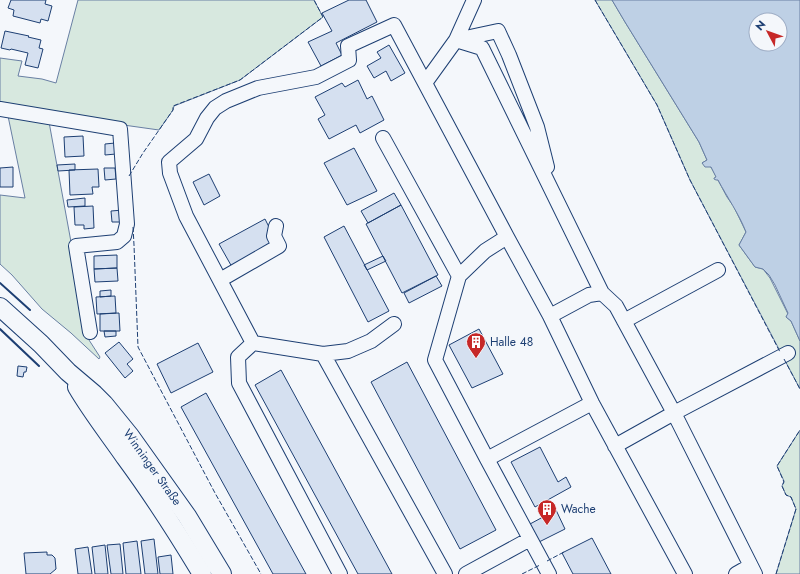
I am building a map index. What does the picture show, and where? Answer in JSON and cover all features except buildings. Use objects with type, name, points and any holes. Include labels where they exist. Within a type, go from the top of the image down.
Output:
[{"type":"main road","name":"Winninger Straße","points":[[0,307],[104,404],[130,436],[187,516],[222,574]]},
{"type":"main road","name":"Winninger Straße","points":[[68,372],[92,411],[126,457],[174,528],[202,574]]},
{"type":"lane","points":[[425,83],[456,40],[474,0]]},
{"type":"lane","points":[[253,343],[186,216],[170,173],[169,162],[196,139],[207,118],[215,108],[226,101],[258,88],[316,76],[349,60],[348,46],[394,25],[550,316],[592,403],[685,574]]},
{"type":"lane","points":[[456,40],[498,31],[537,127],[553,193]]},
{"type":"lane","points":[[456,40],[482,48],[602,293],[616,306],[674,413],[753,570],[736,574]]},
{"type":"lane","points":[[0,109],[120,129],[127,224],[124,236],[117,242],[76,246],[90,332]]},
{"type":"lane","points":[[383,138],[459,276]]},
{"type":"lane","points":[[220,280],[279,246],[274,236],[276,226]]},
{"type":"lane","points":[[507,237],[485,251],[459,276],[435,360],[549,574]]},
{"type":"lane","points":[[624,321],[718,270]]},
{"type":"lane","points":[[550,316],[589,295],[602,293]]},
{"type":"lane","points":[[253,343],[323,354],[348,351],[371,341],[394,324]]},
{"type":"lane","points":[[253,343],[238,357],[239,384],[340,574]]},
{"type":"lane","points":[[615,446],[788,353]]},
{"type":"lane","points":[[323,354],[445,574]]},
{"type":"lane","points":[[487,459],[592,403]]},
{"type":"lane","points":[[466,574],[530,539]]},
{"type":"shaded area","points":[[78,0],[314,0],[323,17],[240,80],[174,106],[173,110],[159,130],[31,112],[0,103],[0,58],[22,61],[18,76],[42,79],[56,83]]},
{"type":"shaded area","points":[[595,0],[612,0],[699,142],[707,160],[702,163],[711,167],[734,207],[746,232],[739,245],[755,267],[763,269],[770,278],[788,314],[786,317],[791,321],[800,341],[800,389],[690,180],[657,105]]},
{"type":"shaded area","points":[[8,116],[49,122],[89,340],[100,357],[99,359],[42,309],[12,275],[0,264],[0,195],[25,198]]},
{"type":"shaded area","points":[[800,430],[800,574],[776,574],[796,509],[791,497],[786,495],[782,486],[784,481],[777,466]]},
{"type":"water","points":[[612,0],[800,0],[800,341],[791,321],[786,317],[788,313],[769,275],[763,269],[755,267],[739,245],[746,232],[718,180],[714,179],[716,177],[711,167],[705,167],[702,163],[707,160],[699,142]]},
{"type":"fence","points":[[129,176],[173,110],[173,106],[240,80],[323,17],[314,0]]},
{"type":"fence","points":[[595,0],[657,105],[690,180],[780,352]]},
{"type":"fence","points":[[133,227],[138,347],[215,493],[261,574]]},
{"type":"fence","points":[[784,359],[800,389]]},
{"type":"fence","points":[[776,574],[796,509],[791,497],[786,495],[782,486],[784,482],[777,466],[800,430]]},
{"type":"fence","points":[[547,561],[564,552]]},
{"type":"fence","points":[[522,574],[540,565]]},
{"type":"wall","points":[[0,283],[30,310]]},
{"type":"wall","points":[[0,329],[39,366]]},
{"type":"place","name":"Halle 48","points":[[476,359]]},
{"type":"place","name":"Wache","points":[[547,526]]}]
